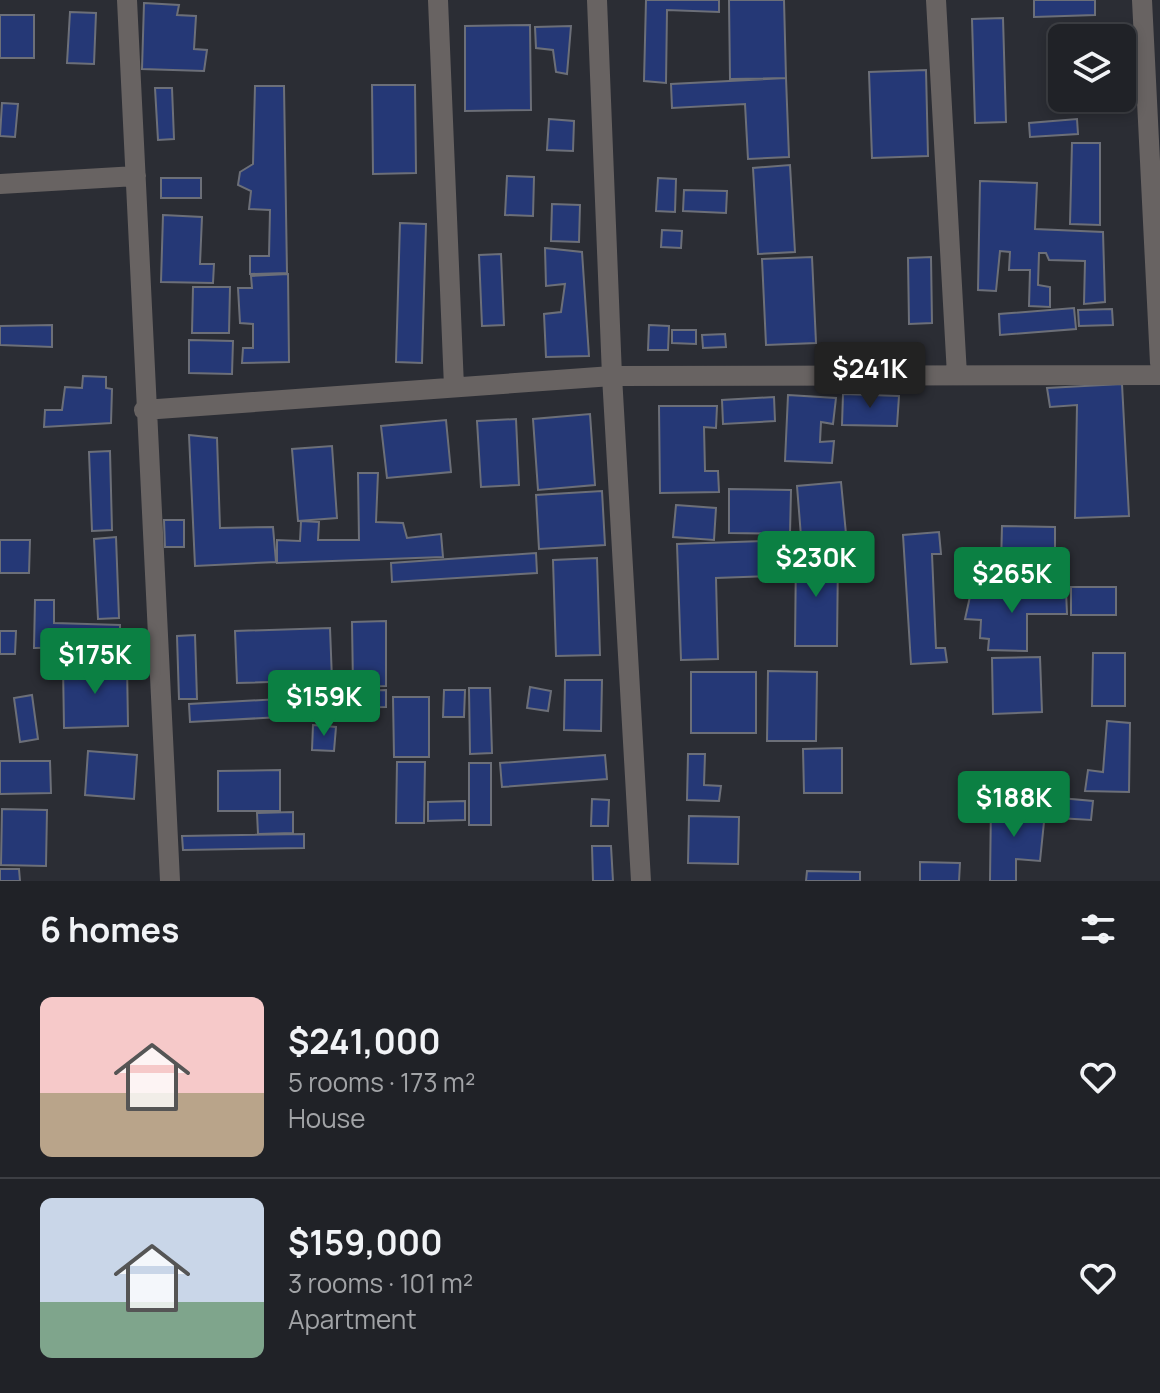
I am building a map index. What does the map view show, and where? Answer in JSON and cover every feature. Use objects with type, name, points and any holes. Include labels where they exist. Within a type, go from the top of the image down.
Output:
[{"type":"street","points":[[127,0],[144,410],[170,881]]},
{"type":"street","points":[[438,0],[454,387]]},
{"type":"street","points":[[597,0],[612,376],[641,881]]},
{"type":"street","points":[[936,0],[957,375]]},
{"type":"street","points":[[1142,0],[1160,363]]},
{"type":"street","points":[[0,184],[136,176]]},
{"type":"street","points":[[144,410],[612,376],[1160,375]]},
{"type":"building","points":[[646,0],[719,0],[719,12],[667,10],[666,83],[644,81]]},
{"type":"building","points":[[729,0],[784,0],[786,78],[730,79]]},
{"type":"building","points":[[1034,0],[1095,0],[1095,15],[1034,17]]},
{"type":"building","points":[[144,3],[179,5],[177,15],[196,16],[194,49],[207,50],[204,71],[142,69]]},
{"type":"building","points":[[70,12],[96,13],[94,64],[67,63]]},
{"type":"building","points":[[0,15],[34,15],[34,58],[0,58]]},
{"type":"building","points":[[1003,18],[1006,122],[975,123],[972,19]]},
{"type":"building","points":[[530,25],[531,110],[465,111],[465,26]]},
{"type":"building","points":[[571,26],[567,74],[556,72],[553,50],[536,48],[535,27]]},
{"type":"building","points":[[926,70],[928,156],[872,158],[869,72]]},
{"type":"building","points":[[786,78],[789,157],[748,159],[745,104],[672,108],[671,84]]},
{"type":"building","points":[[372,85],[415,85],[416,173],[373,174]]},
{"type":"building","points":[[255,86],[284,86],[287,273],[250,274],[250,256],[269,256],[270,210],[249,209],[251,191],[238,185],[240,172],[253,164]]},
{"type":"building","points":[[155,88],[172,88],[174,139],[158,140]]},
{"type":"building","points":[[2,103],[18,104],[15,137],[0,136]]},
{"type":"building","points":[[549,119],[574,121],[573,151],[547,150]]},
{"type":"building","points":[[1077,119],[1078,134],[1030,137],[1029,123]]},
{"type":"building","points":[[1072,143],[1100,143],[1100,225],[1070,224]]},
{"type":"building","points":[[790,165],[795,252],[758,254],[753,168]]},
{"type":"building","points":[[507,176],[534,177],[533,216],[505,215]]},
{"type":"building","points":[[161,178],[201,178],[201,198],[161,198]]},
{"type":"building","points":[[658,178],[676,179],[675,212],[656,211]]},
{"type":"building","points":[[980,181],[1037,183],[1035,229],[1103,232],[1105,302],[1084,304],[1085,261],[1049,260],[1046,253],[1039,253],[1038,285],[1050,287],[1050,307],[1029,306],[1030,270],[1009,270],[1010,252],[1000,251],[996,291],[978,290]]},
{"type":"building","points":[[684,190],[727,191],[726,213],[683,211]]},
{"type":"building","points":[[552,204],[580,205],[579,242],[551,241]]},
{"type":"building","points":[[163,215],[202,217],[200,264],[214,264],[213,283],[161,282]]},
{"type":"building","points":[[400,223],[426,224],[422,363],[396,362]]},
{"type":"building","points":[[662,230],[682,231],[681,248],[661,247]]},
{"type":"building","points":[[545,248],[582,252],[589,356],[546,357],[544,314],[561,312],[565,284],[546,286]]},
{"type":"building","points":[[501,254],[504,325],[482,326],[479,255]]},
{"type":"building","points":[[812,257],[816,343],[766,345],[762,259]]},
{"type":"building","points":[[931,257],[932,323],[909,324],[908,258]]},
{"type":"building","points":[[288,274],[289,362],[242,363],[243,348],[253,348],[253,324],[240,323],[238,288],[252,288],[251,276]]},
{"type":"building","points":[[193,287],[230,287],[229,333],[192,333]]},
{"type":"building","points":[[1074,308],[1076,329],[1000,335],[999,314]]},
{"type":"building","points":[[1112,309],[1113,325],[1079,326],[1078,310]]},
{"type":"building","points":[[52,325],[52,347],[0,345],[0,326]]},
{"type":"building","points":[[649,325],[669,326],[668,350],[648,350]]},
{"type":"building","points":[[672,330],[696,330],[696,344],[672,343]]},
{"type":"building","points":[[725,334],[726,347],[703,348],[702,335]]},
{"type":"building","points":[[189,340],[233,341],[232,374],[189,373]]},
{"type":"building","points":[[83,376],[106,377],[106,388],[112,389],[111,423],[44,427],[45,410],[62,410],[65,387],[82,388]]},
{"type":"building","points":[[1122,384],[1129,516],[1075,518],[1077,405],[1050,407],[1047,388]]},
{"type":"building","points":[[843,394],[899,396],[897,426],[842,425]]},
{"type":"building","points":[[788,395],[836,398],[833,424],[821,422],[820,442],[834,441],[832,463],[785,461]]},
{"type":"building","points":[[774,397],[775,421],[723,424],[722,400]]},
{"type":"building","points":[[659,406],[717,406],[716,428],[704,427],[705,471],[718,471],[719,492],[660,493]]},
{"type":"building","points":[[590,414],[595,485],[538,490],[533,419]]},
{"type":"building","points":[[516,419],[519,485],[481,487],[477,421]]},
{"type":"building","points":[[446,420],[451,472],[387,478],[381,426]]},
{"type":"building","points":[[189,435],[217,438],[220,528],[273,527],[276,562],[195,566]]},
{"type":"building","points":[[332,446],[337,518],[298,521],[292,449]]},
{"type":"building","points":[[110,451],[112,530],[92,531],[89,452]]},
{"type":"building","points":[[358,473],[378,473],[376,522],[403,523],[407,538],[441,534],[443,557],[277,563],[277,540],[300,541],[301,521],[319,522],[318,540],[359,540]]},
{"type":"building","points":[[841,482],[847,544],[802,549],[797,486]]},
{"type":"building","points":[[729,489],[791,490],[790,534],[729,533]]},
{"type":"building","points":[[602,491],[605,545],[539,549],[536,495]]},
{"type":"building","points":[[676,505],[716,508],[714,540],[673,537]]},
{"type":"building","points":[[164,520],[184,520],[184,547],[165,547]]},
{"type":"building","points":[[1002,526],[1055,527],[1055,567],[1001,565]]},
{"type":"building","points":[[939,532],[941,554],[932,554],[936,648],[945,648],[947,662],[911,664],[903,535]]},
{"type":"building","points":[[116,537],[119,618],[98,619],[94,539]]},
{"type":"building","points":[[0,540],[30,540],[29,573],[0,573]]},
{"type":"building","points":[[794,540],[795,575],[716,578],[718,659],[681,660],[677,544]]},
{"type":"building","points":[[796,552],[838,553],[837,646],[795,646]]},
{"type":"building","points":[[536,553],[537,573],[392,582],[391,563]]},
{"type":"building","points":[[597,558],[600,655],[556,656],[553,560]]},
{"type":"building","points":[[1071,587],[1116,587],[1116,615],[1071,615]]},
{"type":"building","points":[[1066,591],[1067,614],[1027,614],[1027,651],[988,650],[989,639],[980,638],[981,620],[965,619],[971,592]]},
{"type":"building","points":[[35,600],[54,600],[54,623],[120,625],[120,647],[34,648]]},
{"type":"building","points":[[386,621],[386,686],[353,687],[352,622]]},
{"type":"building","points":[[330,628],[332,680],[237,683],[235,631]]},
{"type":"building","points":[[0,631],[16,631],[15,654],[0,654]]},
{"type":"building","points":[[195,635],[197,699],[179,699],[177,636]]},
{"type":"building","points":[[1093,653],[1125,653],[1125,706],[1092,706]]},
{"type":"building","points":[[1040,657],[1042,712],[993,714],[992,658]]},
{"type":"building","points":[[127,664],[128,726],[64,728],[63,665]]},
{"type":"building","points":[[768,671],[817,672],[816,741],[767,741]]},
{"type":"building","points":[[691,672],[756,672],[756,733],[691,733]]},
{"type":"building","points":[[565,680],[602,680],[601,731],[564,730]]},
{"type":"building","points":[[530,687],[551,691],[548,711],[527,708]]},
{"type":"building","points":[[469,688],[490,688],[492,753],[470,754]]},
{"type":"building","points":[[386,690],[386,707],[290,709],[290,693]]},
{"type":"building","points":[[444,690],[465,690],[464,717],[443,717]]},
{"type":"building","points":[[32,695],[38,739],[20,742],[14,698]]},
{"type":"building","points":[[393,697],[429,697],[429,757],[394,757]]},
{"type":"building","points":[[280,699],[281,717],[190,722],[189,704]]},
{"type":"building","points":[[1107,721],[1130,723],[1129,792],[1085,791],[1088,770],[1103,772]]},
{"type":"building","points":[[313,725],[336,727],[334,751],[312,750]]},
{"type":"building","points":[[842,748],[842,793],[804,793],[803,749]]},
{"type":"building","points":[[88,751],[137,755],[134,799],[85,795]]},
{"type":"building","points":[[688,754],[705,754],[704,785],[721,786],[719,801],[687,800]]},
{"type":"building","points":[[605,755],[607,779],[502,787],[500,763]]},
{"type":"building","points":[[0,761],[50,761],[51,793],[0,794]]},
{"type":"building","points":[[397,762],[425,762],[424,823],[396,823]]},
{"type":"building","points":[[469,763],[491,763],[491,825],[469,825]]},
{"type":"building","points":[[280,770],[280,811],[218,811],[218,771]]},
{"type":"building","points":[[1060,798],[1093,801],[1091,820],[1058,818]]},
{"type":"building","points":[[592,799],[609,800],[608,826],[591,826]]},
{"type":"building","points":[[465,801],[465,820],[428,821],[428,802]]},
{"type":"building","points":[[991,803],[1016,804],[1016,810],[1045,812],[1040,861],[1016,859],[1016,881],[990,881]]},
{"type":"building","points":[[2,809],[47,810],[46,866],[1,865]]},
{"type":"building","points":[[293,812],[293,833],[258,834],[257,813]]},
{"type":"building","points":[[689,816],[739,817],[738,864],[688,863]]},
{"type":"building","points":[[304,834],[304,848],[183,850],[182,836]]},
{"type":"building","points":[[592,846],[611,846],[613,881],[593,881]]},
{"type":"building","points":[[920,862],[960,863],[959,881],[920,881]]},
{"type":"building","points":[[0,869],[19,869],[20,881],[0,881]]},
{"type":"building","points":[[807,871],[860,872],[860,881],[806,881]]}]
